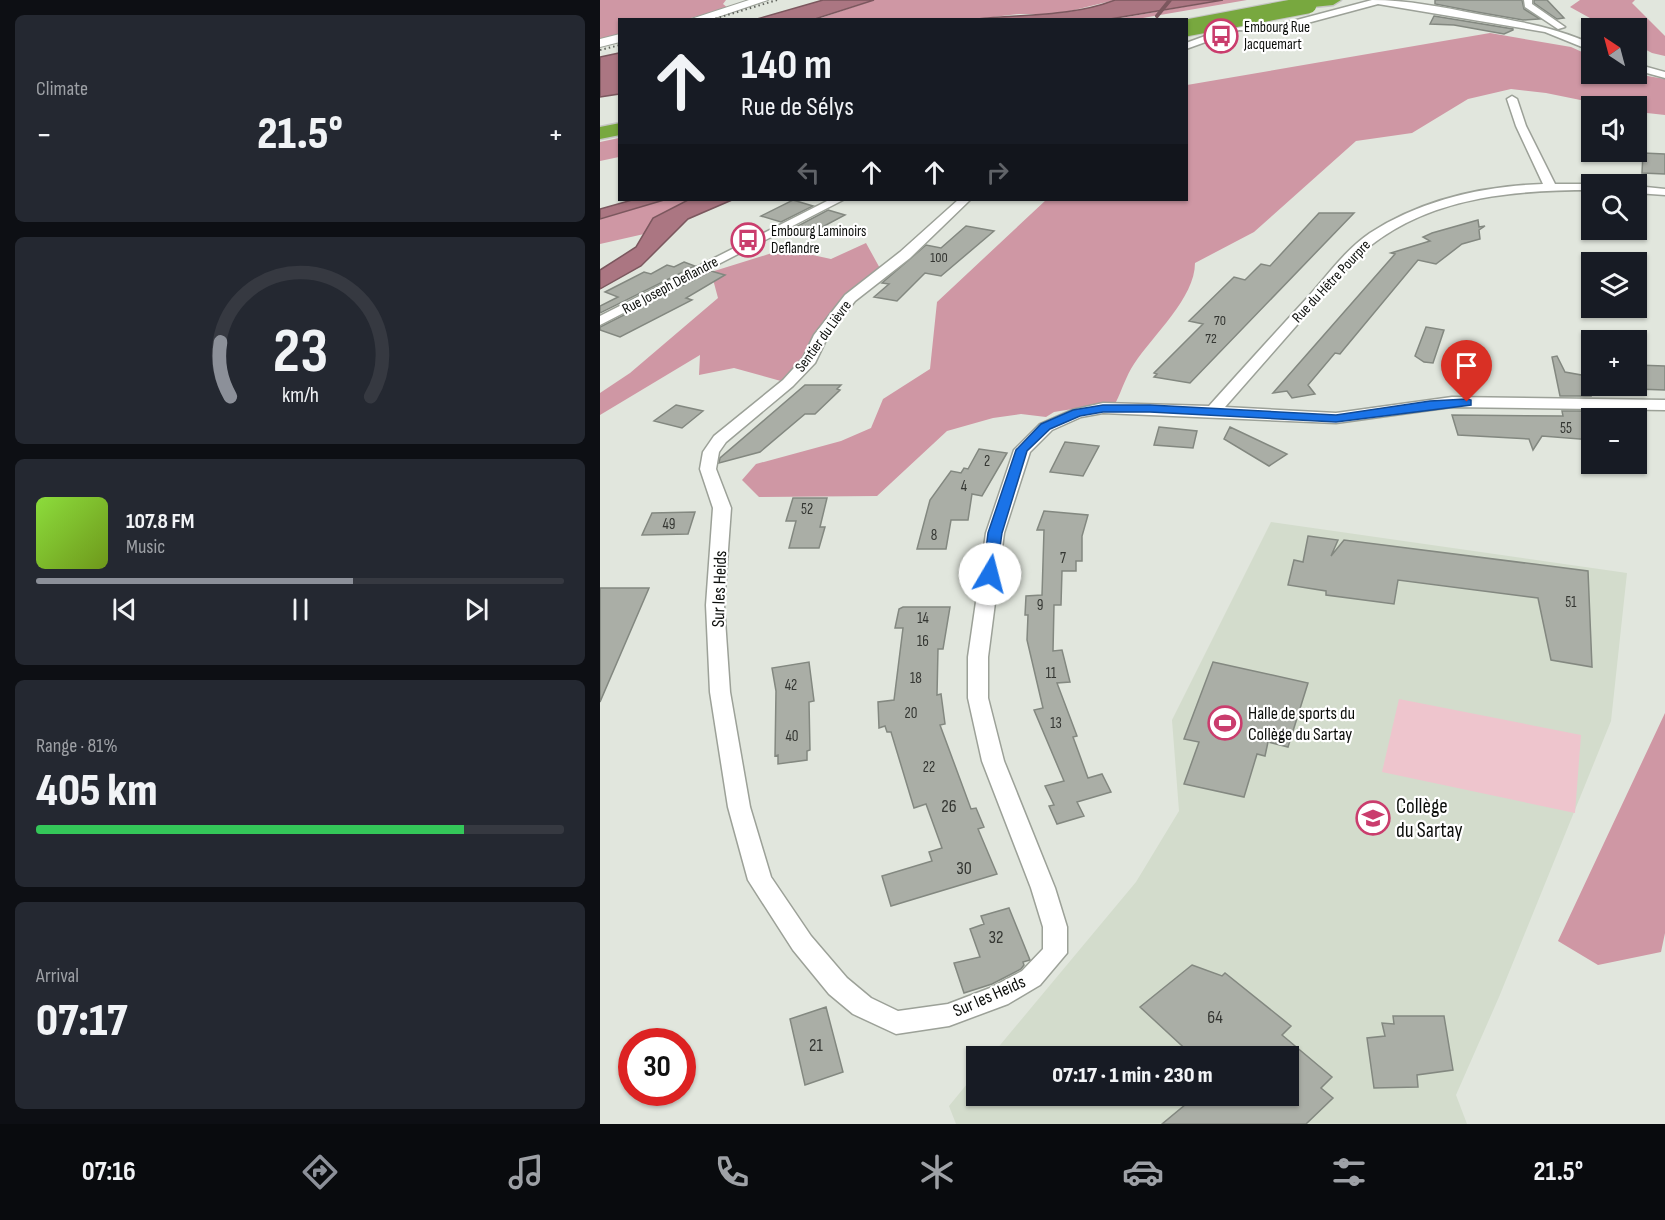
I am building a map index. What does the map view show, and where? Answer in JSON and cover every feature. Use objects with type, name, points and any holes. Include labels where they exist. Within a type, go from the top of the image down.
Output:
[{"type":"highway","points":[[1188,18],[1287,0]]},
{"type":"highway","points":[[1188,28],[1333,0]]},
{"type":"highway","points":[[600,120],[618,116]]},
{"type":"highway","points":[[600,133],[618,129]]},
{"type":"main road","points":[[701,18],[762,0]]},
{"type":"main road","points":[[600,43],[618,38]]},
{"type":"street","points":[[1528,0],[1528,5],[1543,17],[1581,38]]},
{"type":"street","points":[[1188,45],[1238,27],[1274,29],[1367,3],[1389,2],[1545,29],[1561,33],[1581,43]]},
{"type":"street","points":[[1647,70],[1665,75]]},
{"type":"street","points":[[1512,99],[1521,126],[1551,188]]},
{"type":"street","name":"Rue du Hêtre Pourpre","points":[[1213,411],[1350,257],[1390,225],[1444,203],[1490,194],[1581,187]]},
{"type":"street","points":[[1647,190],[1665,192]]},
{"type":"street","name":"Rue Joseph Deflandre","points":[[600,321],[835,201]]},
{"type":"street","name":"Sentier du Lièvre","points":[[711,452],[720,439],[788,383],[810,360],[821,336],[849,298],[905,255],[963,201]]},
{"type":"street","name":"Sur les Heids","points":[[711,452],[708,469],[722,508],[715,605],[720,692],[740,807],[760,880],[802,943],[838,986],[862,1006],[896,1023],[949,1015],[999,996],[1031,978],[1055,953],[1055,927],[1043,888],[993,761],[978,698],[978,657],[995,533],[1022,450],[1046,427],[1077,413],[1103,408],[1336,418],[1452,402],[1665,405]]},
{"type":"shaded area","points":[[600,0],[726,0],[723,4],[728,8],[691,18],[618,18],[618,37],[600,41]]},
{"type":"shaded area","points":[[823,0],[874,0],[818,18],[760,18]]},
{"type":"shaded area","points":[[874,0],[1115,0],[1058,14],[1019,14],[985,18],[821,18]]},
{"type":"shaded area","points":[[1115,0],[1223,0],[1116,18],[991,18],[1064,12]]},
{"type":"shaded area","points":[[1223,0],[1247,0],[1143,18],[1121,18]]},
{"type":"shaded area","points":[[1580,0],[1635,0],[1632,3],[1647,18],[1590,18],[1570,7]]},
{"type":"shaded area","points":[[1647,18],[1665,36],[1665,56],[1647,50]]},
{"type":"shaded area","points":[[1490,33],[1571,47],[1581,52],[1581,84],[1647,84],[1647,76],[1665,79],[1665,115],[1647,113],[1647,96],[1581,96],[1581,100],[1511,89],[1468,99],[1412,133],[1356,141],[1254,232],[1195,263],[1193,276],[1181,303],[1134,364],[1116,402],[1054,412],[1046,417],[1021,414],[993,418],[947,431],[877,496],[759,497],[742,480],[756,464],[841,441],[871,428],[883,399],[930,369],[937,302],[1045,201],[1188,201],[1188,85]]},
{"type":"shaded area","points":[[618,53],[618,94],[600,97],[600,57]]},
{"type":"shaded area","points":[[618,138],[618,157],[600,161],[600,142]]},
{"type":"shaded area","points":[[628,201],[661,201],[600,219],[600,209]]},
{"type":"shaded area","points":[[661,201],[686,201],[653,218],[644,234],[600,244],[600,219]]},
{"type":"shaded area","points":[[686,201],[730,201],[688,219],[641,266],[600,289],[600,270],[636,247],[653,218]]},
{"type":"shaded area","points":[[866,243],[882,272],[869,281],[788,383],[734,368],[699,375],[700,355],[600,415],[600,393],[630,373],[718,298],[711,272],[785,249],[831,259]]},
{"type":"shaded area","name":"Collège du Sartay","points":[[1271,522],[1627,573],[1611,721],[1499,997],[1456,1095],[1467,1124],[956,1124],[949,1106],[966,1085],[966,1106],[1299,1106],[1299,1046],[999,1046],[1136,882],[1179,811],[1172,720]]},
{"type":"shaded area","points":[[1399,699],[1581,735],[1575,813],[1382,772]]},
{"type":"shaded area","points":[[1665,713],[1665,933],[1661,952],[1598,965],[1558,941]]},
{"type":"building","points":[[1435,0],[1522,0],[1524,9],[1540,19],[1523,20],[1477,12],[1435,4]]},
{"type":"building","points":[[1534,0],[1547,0],[1564,18],[1557,19],[1534,3]]},
{"type":"building","points":[[1434,16],[1513,30],[1504,34],[1454,25],[1430,24]]},
{"type":"building","points":[[1647,153],[1665,154],[1665,174],[1642,173],[1643,162],[1647,162]]},
{"type":"building","points":[[791,201],[813,206],[781,222],[761,216]]},
{"type":"building","points":[[828,210],[845,215],[813,232],[796,227]]},
{"type":"building","points":[[1319,213],[1354,213],[1190,383],[1154,377],[1157,374],[1154,373],[1203,324],[1189,321],[1234,277],[1245,280],[1261,264],[1270,266]]},
{"type":"building","points":[[1478,220],[1479,227],[1485,226],[1479,230],[1480,239],[1462,244],[1436,264],[1418,260],[1340,354],[1335,353],[1308,385],[1315,394],[1292,398],[1287,391],[1273,393],[1395,254],[1391,253],[1430,241],[1423,237],[1432,233]]},
{"type":"building","points":[[966,226],[994,231],[941,276],[925,273],[897,301],[874,297],[889,284],[882,283],[926,245],[941,248]]},
{"type":"building","points":[[684,262],[695,266],[600,313],[600,306],[618,297],[605,292],[644,272],[651,274],[667,265],[674,267]]},
{"type":"building","points":[[711,271],[725,275],[686,298],[692,300],[620,337],[600,330],[600,327]]},
{"type":"building","points":[[1426,327],[1444,330],[1433,363],[1424,362],[1415,356]]},
{"type":"building","points":[[1557,356],[1565,372],[1581,375],[1581,396],[1560,396],[1552,357]]},
{"type":"building","points":[[1647,365],[1665,366],[1665,390],[1647,389]]},
{"type":"building","points":[[805,385],[841,385],[837,389],[840,390],[815,414],[805,414],[760,452],[719,463],[720,458]]},
{"type":"building","points":[[676,405],[703,411],[682,428],[654,421]]},
{"type":"building","points":[[1562,411],[1581,411],[1581,439],[1542,436],[1533,450],[1529,439],[1458,435],[1452,415],[1563,416]]},
{"type":"building","points":[[1159,427],[1197,431],[1193,448],[1154,445]]},
{"type":"building","points":[[1230,427],[1287,454],[1269,466],[1224,439]]},
{"type":"building","points":[[1065,442],[1099,446],[1083,476],[1050,472]]},
{"type":"building","points":[[979,449],[1007,453],[982,496],[972,494],[968,520],[951,520],[946,549],[917,549],[930,500],[951,471],[961,473],[964,468],[968,469]]},
{"type":"building","points":[[793,498],[827,498],[820,527],[825,527],[819,548],[789,548],[796,521],[786,521]]},
{"type":"building","points":[[1044,511],[1088,515],[1082,536],[1082,561],[1076,561],[1076,571],[1062,571],[1061,605],[1054,605],[1053,651],[1062,650],[1070,682],[1057,683],[1077,736],[1073,737],[1088,778],[1102,774],[1111,792],[1077,802],[1084,816],[1057,824],[1049,806],[1054,805],[1045,786],[1064,781],[1034,710],[1043,708],[1027,640],[1028,615],[1025,615],[1026,596],[1042,595],[1044,530],[1037,530]]},
{"type":"building","points":[[695,512],[688,534],[642,535],[652,513]]},
{"type":"building","points":[[1308,536],[1338,540],[1331,556],[1344,540],[1588,571],[1592,667],[1551,660],[1538,598],[1398,580],[1394,604],[1326,595],[1326,591],[1288,585],[1294,560],[1303,562]]},
{"type":"building","points":[[600,588],[649,588],[600,702]]},
{"type":"building","points":[[903,607],[950,607],[943,649],[938,649],[937,695],[941,694],[945,724],[940,725],[971,809],[976,808],[984,827],[978,829],[997,874],[891,906],[882,876],[932,861],[929,852],[942,848],[926,804],[914,808],[891,732],[887,732],[885,726],[879,728],[878,702],[894,700],[903,628],[895,628],[899,609]]},
{"type":"building","points":[[809,662],[814,701],[809,702],[810,750],[807,751],[807,760],[778,764],[778,755],[775,756],[776,691],[772,668]]},
{"type":"building","points":[[1213,662],[1308,683],[1288,747],[1268,742],[1265,756],[1257,754],[1244,797],[1184,784],[1199,742],[1184,739]]},
{"type":"building","points":[[1009,908],[1030,960],[1023,962],[1021,969],[992,984],[964,993],[954,963],[980,957],[970,929],[984,924],[981,916]]},
{"type":"building","points":[[1192,965],[1222,976],[1225,973],[1291,1026],[1282,1035],[1295,1046],[1182,1046],[1140,1007]]},
{"type":"building","points":[[826,1007],[843,1072],[805,1085],[790,1019]]},
{"type":"building","points":[[1393,1016],[1444,1016],[1453,1070],[1417,1075],[1418,1087],[1374,1088],[1367,1038],[1385,1036],[1382,1023],[1394,1024]]},
{"type":"building","points":[[1299,1049],[1332,1077],[1321,1088],[1333,1098],[1306,1124],[1162,1124],[1184,1106],[1299,1106]]},
{"type":"waterway","points":[[1157,16],[1170,0]]},
{"type":"railway","points":[[718,18],[777,0]]},
{"type":"railway","points":[[600,50],[618,46]]},
{"type":"place","name":"Embourg Rue Jacquemart","points":[[1221,36]]},
{"type":"place","name":"Embourg Laminoirs Deflandre","points":[[748,240]]},
{"type":"place","name":"Halle de sports du Collège du Sartay","points":[[1225,723]]},
{"type":"place","name":"Collège du Sartay","points":[[1373,818]]},
{"type":"route","points":[[990,574],[995,533],[1022,450],[1046,427],[1077,413],[1103,408],[1336,418],[1430,404],[1467,402]]}]
